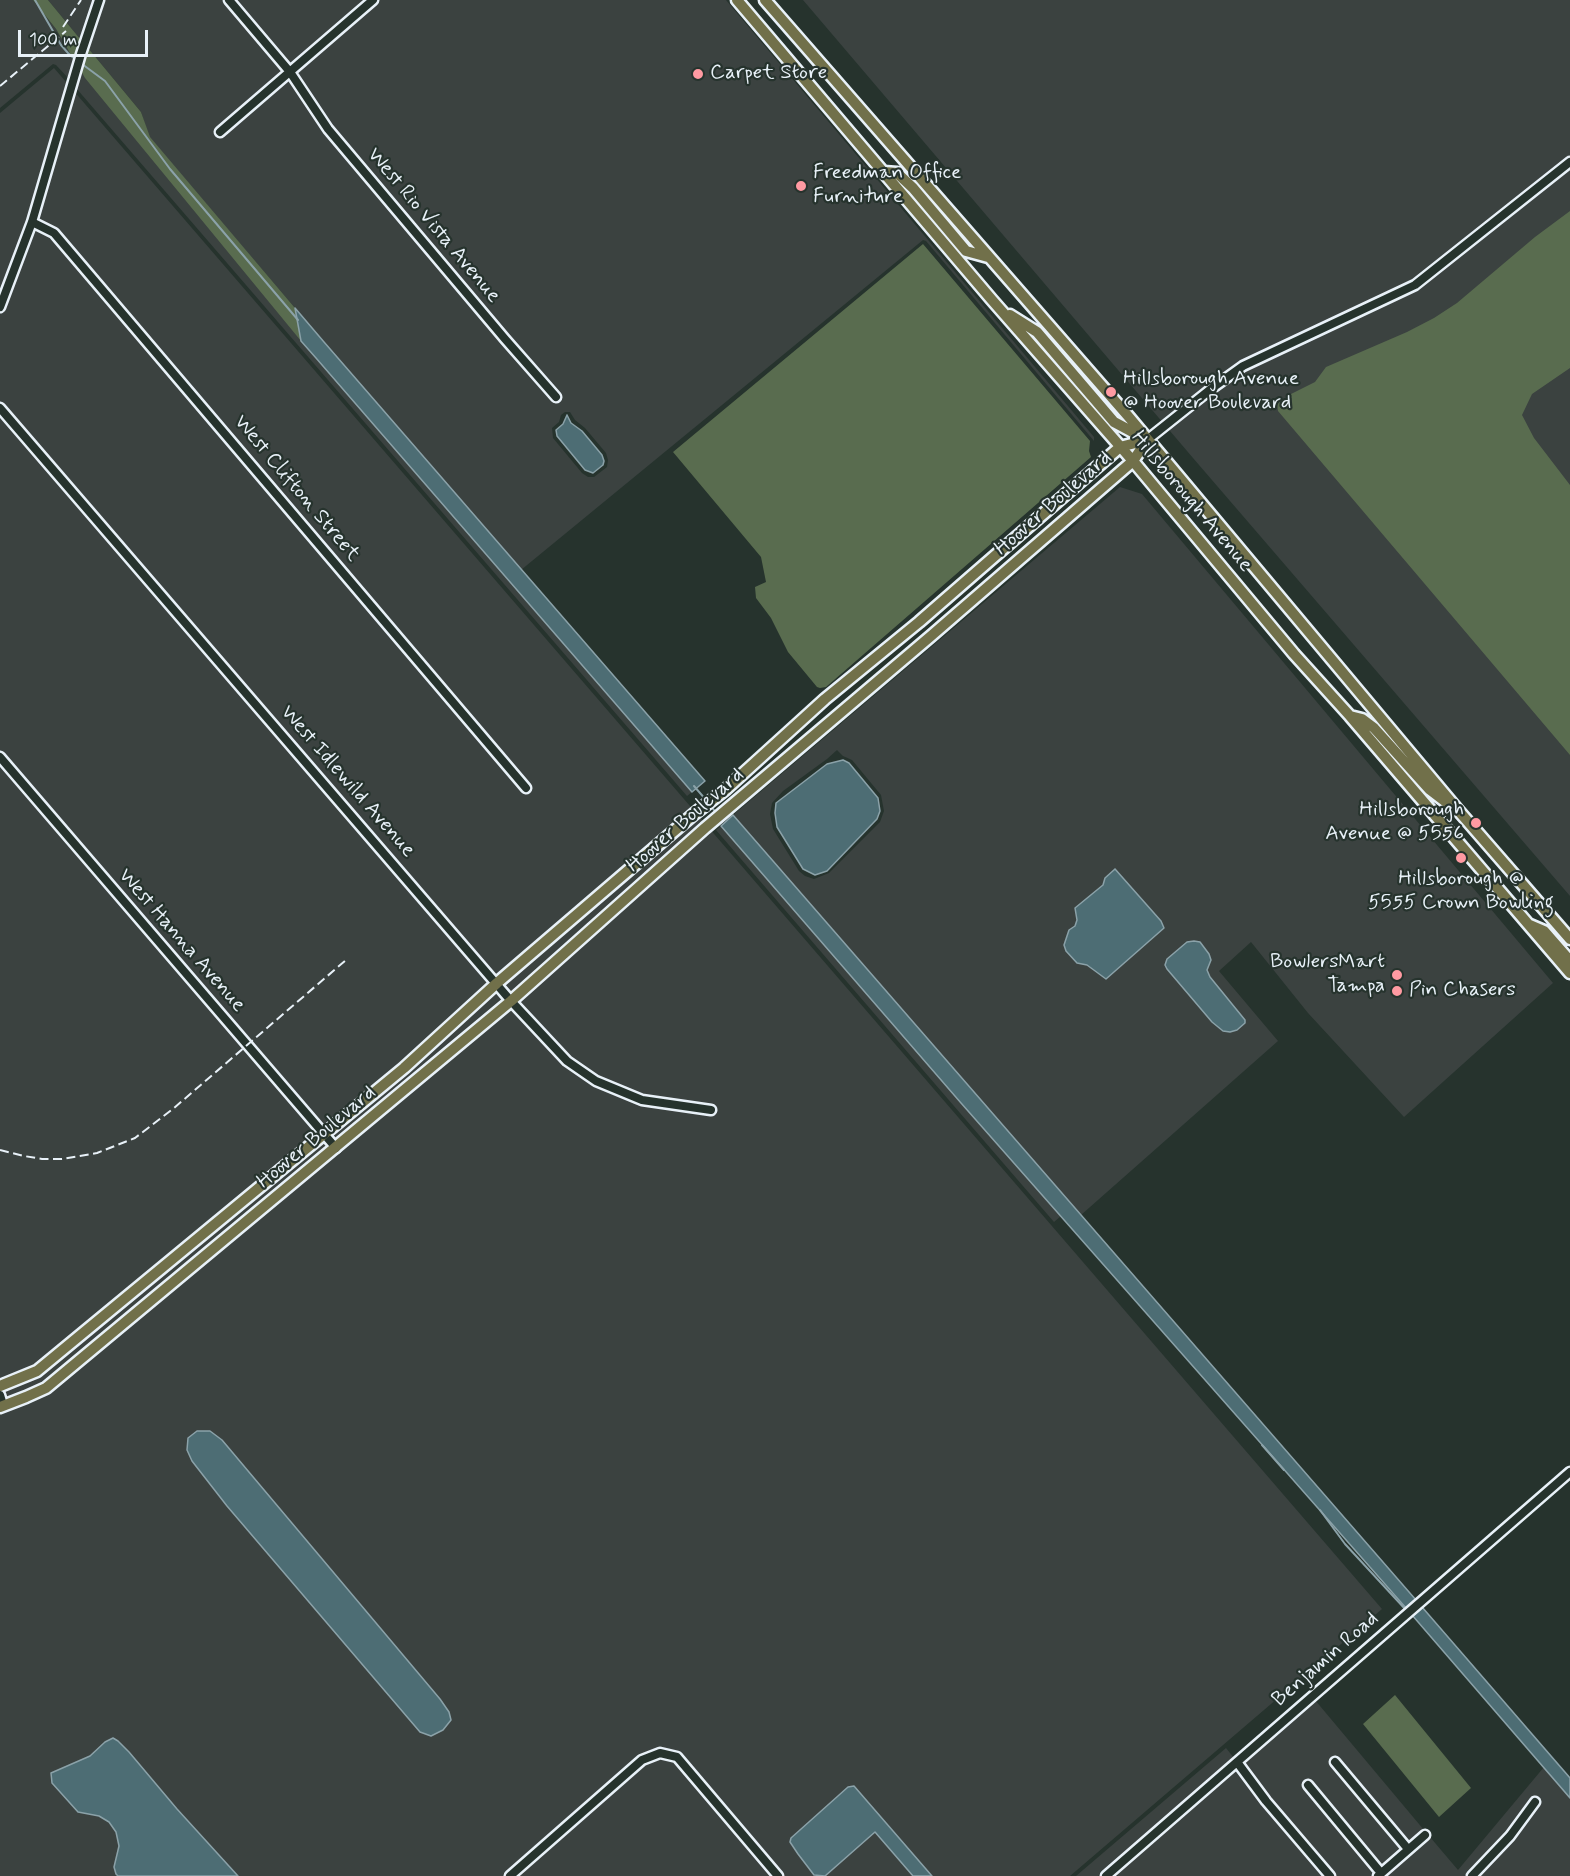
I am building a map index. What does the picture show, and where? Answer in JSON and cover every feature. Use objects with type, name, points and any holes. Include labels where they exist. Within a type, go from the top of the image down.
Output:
[{"type":"main road","name":"Hillsborough Avenue","points":[[737,0],[999,308],[1133,461],[1271,627],[1570,973]]},
{"type":"main road","name":"Hillsborough Avenue","points":[[765,0],[1148,440],[1457,809],[1570,939]]},
{"type":"main road","points":[[884,172],[897,173],[913,188],[966,250],[988,257]]},
{"type":"main road","points":[[999,308],[1037,332],[1114,422],[1148,440]]},
{"type":"main road","name":"Hoover Boulevard","points":[[0,1386],[37,1371],[404,1068],[497,983],[726,789],[825,699],[919,622],[1120,447],[1148,440]]},
{"type":"main road","name":"Hoover Boulevard","points":[[1,1402],[26,1397],[46,1388],[336,1148],[511,1001],[705,828],[736,804],[1133,461],[1148,440]]},
{"type":"main road","points":[[1350,716],[1368,722],[1429,789],[1457,809]]},
{"type":"main road","points":[[1527,924],[1544,931],[1570,961]]},
{"type":"street","points":[[0,307],[32,222],[99,0]]},
{"type":"street","name":"West Rio Vista Avenue","points":[[229,0],[290,72],[328,129],[556,397]]},
{"type":"street","points":[[220,132],[373,0]]},
{"type":"street","points":[[1148,440],[1243,366],[1415,285],[1570,162]]},
{"type":"street","name":"West Clifton Street","points":[[32,222],[54,233],[526,788]]},
{"type":"street","name":"West Idlewild Avenue","points":[[0,408],[511,1001],[567,1061],[596,1081],[642,1100],[711,1110]]},
{"type":"street","name":"West Hanna Avenue","points":[[0,757],[336,1148]]},
{"type":"street","name":"Benjamin Road","points":[[1108,1875],[1570,1472]]},
{"type":"street","points":[[510,1876],[642,1760],[660,1752],[677,1757],[778,1876]]},
{"type":"street","points":[[1237,1762],[1266,1801],[1330,1876]]},
{"type":"street","points":[[1335,1762],[1408,1850]]},
{"type":"street","points":[[1308,1785],[1379,1874],[1425,1835]]},
{"type":"street","points":[[1472,1876],[1510,1836],[1535,1802]]},
{"type":"shaded area","points":[[0,0],[33,0],[56,29],[74,60],[69,79],[53,64],[0,108]]},
{"type":"shaded area","points":[[48,0],[94,0],[81,40]]},
{"type":"shaded area","points":[[103,0],[222,0],[283,72],[213,132],[219,138],[288,79],[324,132],[555,404],[562,397],[332,126],[296,72],[380,0],[726,0],[1094,437],[1094,441],[923,240],[521,570],[149,137],[141,112],[88,48]],"holes":[[[570,412],[606,453],[607,467],[594,477],[588,477],[582,473],[553,438],[552,428],[559,422],[561,415]]]},
{"type":"shaded area","points":[[235,0],[366,0],[290,65]]},
{"type":"shaded area","points":[[803,0],[1570,0],[1570,896],[1193,458]]},
{"type":"shaded area","points":[[54,68],[1382,1609],[1070,1876],[0,1876],[0,113]]},
{"type":"shaded area","points":[[81,71],[316,358],[692,792],[687,796],[76,88]]},
{"type":"shaded area","points":[[1120,487],[1142,494],[1553,983],[1404,1117],[1308,1013],[1251,942],[1219,971],[1278,1041],[1081,1215],[733,815]],"holes":[[[837,750],[852,760],[881,795],[884,811],[880,822],[829,873],[814,879],[799,871],[773,829],[770,814],[772,803],[783,791]]]},
{"type":"shaded area","points":[[721,826],[1061,1216],[1054,1222],[716,830]]},
{"type":"shaded area","points":[[1315,1700],[1424,1830],[1409,1843],[1336,1756],[1328,1762],[1401,1849],[1382,1866],[1309,1779],[1301,1785],[1375,1872],[1370,1876],[1336,1876],[1270,1798],[1243,1762]]},
{"type":"shaded area","points":[[1226,1748],[1234,1758],[1106,1870],[1098,1876],[1076,1876]]},
{"type":"shaded area","points":[[1544,1767],[1570,1798],[1570,1876],[1478,1876],[1514,1839],[1542,1801],[1535,1796],[1507,1833],[1465,1876],[1384,1876],[1430,1837],[1458,1870]]},
{"type":"shaded area","points":[[1235,1769],[1262,1805],[1323,1876],[1118,1876],[1116,1873]]},
{"type":"green space","points":[[33,0],[48,0],[81,40],[74,60],[56,29]]},
{"type":"green space","points":[[88,48],[141,112],[150,137],[295,308],[301,341],[85,78],[81,71]]},
{"type":"green space","points":[[1570,211],[1570,368],[1532,394],[1522,415],[1534,438],[1570,485],[1570,755],[1278,411],[1277,404],[1315,382],[1326,367],[1407,332],[1457,303],[1535,237]]},
{"type":"green space","points":[[923,244],[1090,441],[1091,457],[826,687],[820,688],[788,652],[771,618],[756,598],[755,587],[766,582],[761,557],[673,452]]},
{"type":"green space","points":[[1395,1695],[1471,1788],[1439,1817],[1363,1724]]},
{"type":"water","points":[[295,308],[705,781],[692,792],[301,341]]},
{"type":"water","points":[[567,415],[571,423],[582,431],[602,455],[603,465],[593,473],[585,470],[557,436],[556,430],[563,424]]},
{"type":"water","points":[[843,760],[849,763],[878,798],[880,811],[877,819],[827,871],[815,875],[803,869],[777,827],[776,803],[827,764]]},
{"type":"water","points":[[733,815],[1416,1600],[1406,1608],[961,1103],[721,826]]},
{"type":"water","points":[[1115,869],[1161,921],[1164,928],[1106,979],[1087,965],[1077,963],[1066,951],[1064,945],[1069,930],[1075,926],[1077,920],[1075,908],[1103,885],[1105,878]]},
{"type":"water","points":[[1187,942],[1200,942],[1209,954],[1211,960],[1207,970],[1210,977],[1245,1020],[1245,1023],[1237,1030],[1223,1031],[1212,1022],[1165,965],[1167,959]]},
{"type":"water","points":[[197,1431],[210,1431],[222,1440],[440,1699],[449,1712],[451,1720],[443,1730],[431,1736],[420,1732],[227,1506],[192,1461],[187,1450],[188,1438]]},
{"type":"water","points":[[1422,1607],[1570,1778],[1570,1798],[1412,1615]]},
{"type":"water","points":[[113,1738],[129,1752],[238,1876],[118,1876],[116,1874],[114,1867],[119,1846],[116,1832],[109,1822],[99,1816],[78,1812],[52,1783],[51,1773],[90,1756]]},
{"type":"water","points":[[854,1786],[932,1876],[913,1876],[875,1832],[825,1876],[814,1875],[790,1842],[791,1838],[848,1787]]},
{"type":"waterway","points":[[35,0],[61,45],[77,61]]},
{"type":"waterway","points":[[82,64],[105,81],[170,169],[298,320]]},
{"type":"waterway","points":[[694,786],[706,800]]},
{"type":"waterway","points":[[710,805],[717,814]]},
{"type":"waterway","points":[[1262,1445],[1284,1470]]},
{"type":"waterway","points":[[1320,1510],[1345,1544],[1406,1610]]},
{"type":"railway","points":[[63,27],[81,0]]},
{"type":"railway","points":[[0,86],[66,31]]},
{"type":"railway","points":[[0,1150],[42,1159],[62,1159],[97,1153],[135,1138],[174,1108],[346,960]]},
{"type":"place","name":"Carpet Store","points":[[698,74]]},
{"type":"place","name":"Freedman Office Furniture","points":[[801,186]]},
{"type":"place","name":"Hillsborough Avenue @ Hoover Boulevard","points":[[1111,392]]},
{"type":"place","name":"Hillsborough Avenue @ 5556","points":[[1476,823]]},
{"type":"place","name":"Hillsborough @ 5555 Crown Bowling","points":[[1461,858]]},
{"type":"place","name":"BowlersMart Tampa","points":[[1397,975]]},
{"type":"place","name":"Pin Chasers","points":[[1397,991]]}]
